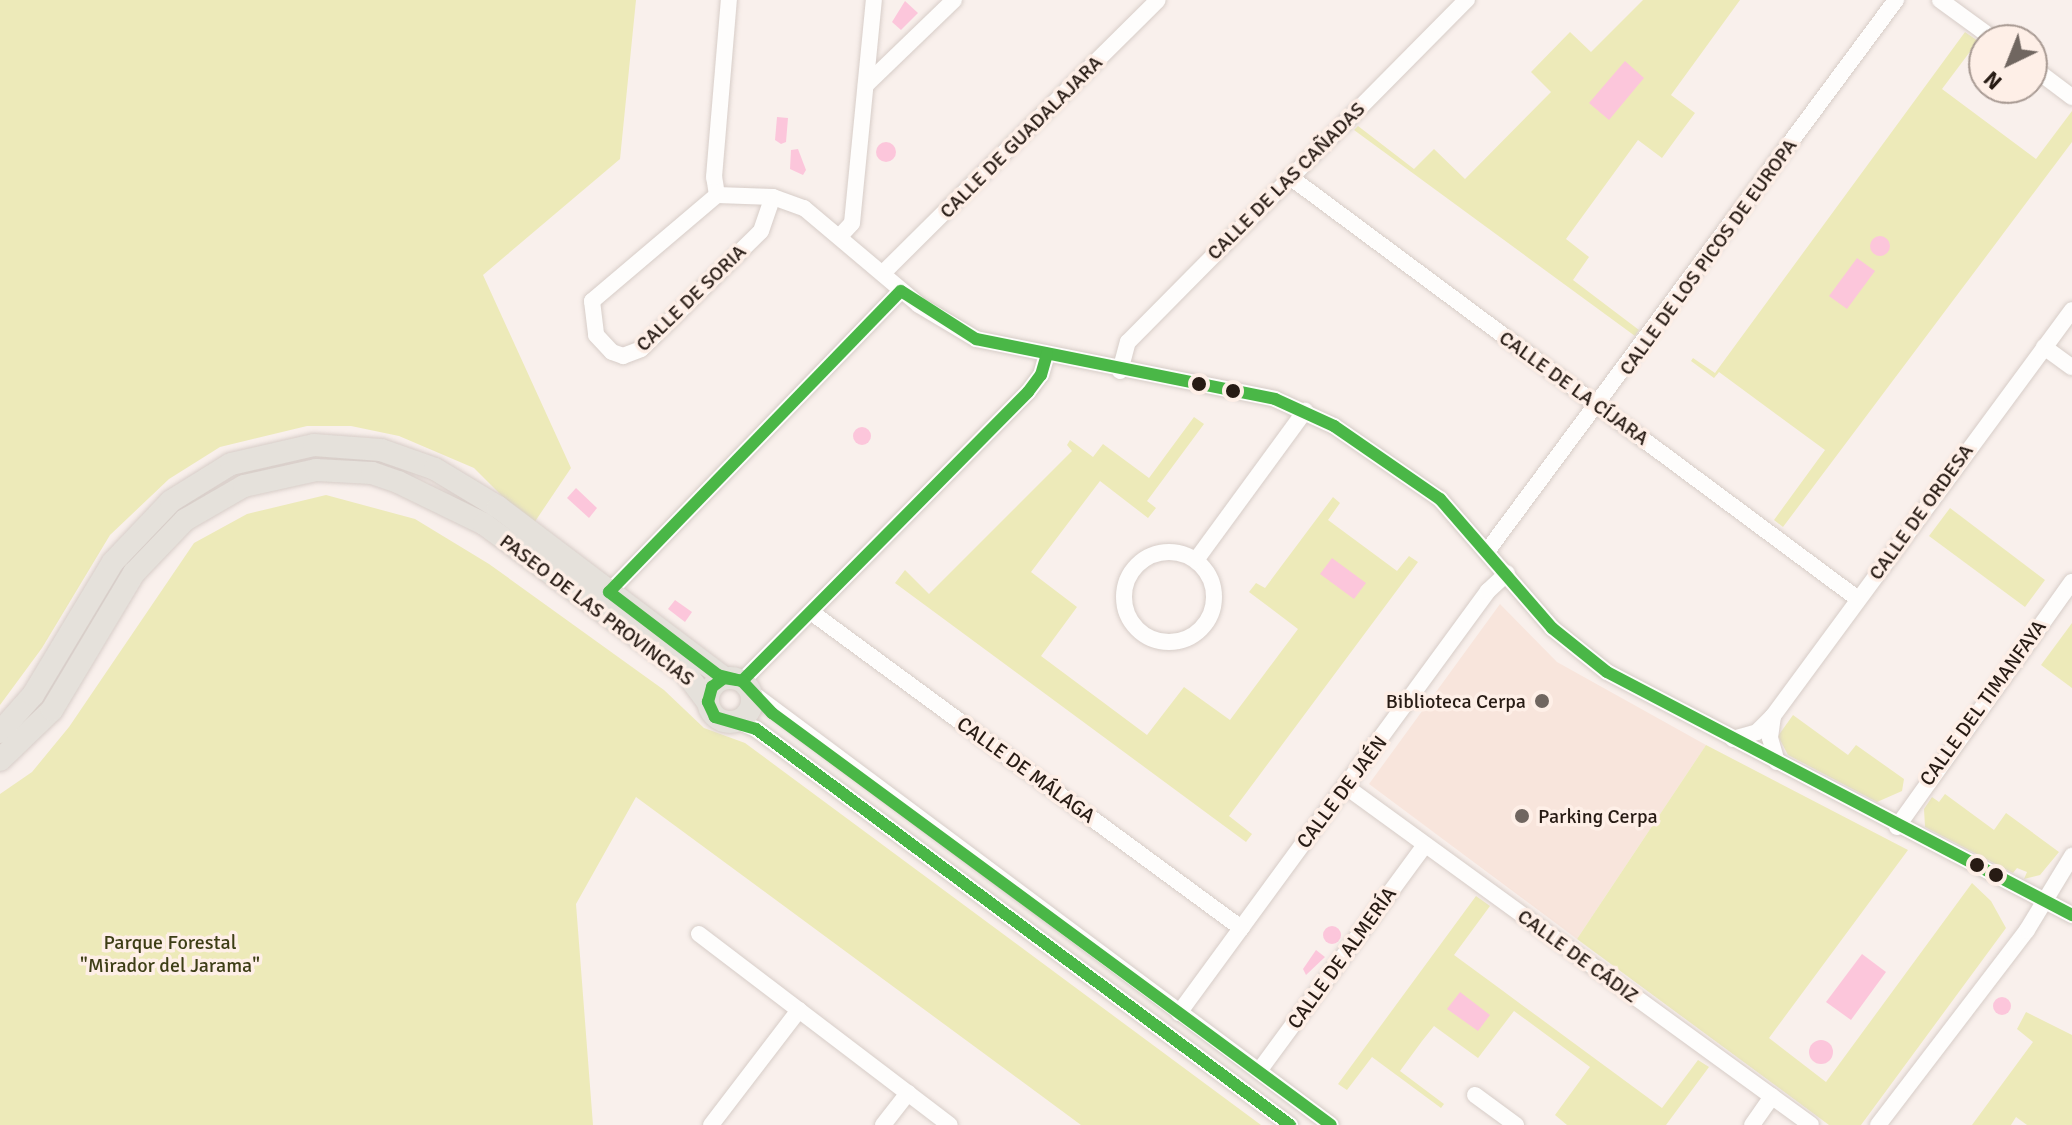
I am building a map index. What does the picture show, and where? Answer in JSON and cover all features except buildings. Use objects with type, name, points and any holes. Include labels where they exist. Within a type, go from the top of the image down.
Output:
[{"type":"main road","name":"PASEO DE LAS PROVINCIAS","points":[[0,732],[33,695],[138,531],[208,475],[284,448],[345,445],[381,450],[435,469],[498,507],[609,592],[739,684]]},
{"type":"main road","name":"PASEO DE LAS PROVINCIAS","points":[[0,760],[52,710],[134,573],[185,520],[244,486],[316,470],[372,473],[398,482],[484,524],[685,672],[708,702]]},
{"type":"main road","points":[[739,684],[751,710],[737,721],[715,717],[708,702],[712,687],[739,684]]},
{"type":"street","points":[[729,0],[714,177],[717,195],[773,197],[804,208],[841,235],[901,291],[976,339],[1120,371],[1275,399],[1305,411],[1410,474],[1488,550],[1552,628],[1597,664],[1897,827],[2072,915]]},
{"type":"street","points":[[841,235],[852,223],[874,0]]},
{"type":"street","points":[[866,85],[954,0]]},
{"type":"street","name":"CALLE DE GUADALAJARA","points":[[883,273],[1158,0]]},
{"type":"street","name":"CALLE DE LAS CAÑADAS","points":[[1120,371],[1128,342],[1467,0]]},
{"type":"street","name":"CALLE DE LOS PICOS DE EUROPA","points":[[1488,550],[1599,406],[1896,0]]},
{"type":"street","points":[[1940,0],[1973,24]]},
{"type":"street","points":[[2048,79],[2072,97]]},
{"type":"street","name":"CALLE DE LA CÍJARA","points":[[1290,177],[1858,599]]},
{"type":"street","name":"CALLE DE SORIA","points":[[717,195],[592,301],[596,335],[612,352],[623,356],[641,349],[761,231],[771,215],[773,197]]},
{"type":"street","points":[[609,592],[901,291]]},
{"type":"street","name":"CALLE DE ORDESA","points":[[1733,739],[1757,732],[1773,716],[2072,310]]},
{"type":"street","points":[[2044,347],[2072,367]]},
{"type":"street","points":[[739,684],[1028,392],[1041,375],[1047,354]]},
{"type":"street","points":[[1196,560],[1305,411]]},
{"type":"street","points":[[1168,551],[1196,560],[1213,584],[1212,614],[1204,627],[1178,642],[1163,642],[1136,628],[1124,601],[1131,572],[1140,561],[1168,551]]},
{"type":"street","name":"CALLE DE JAÉN","points":[[1179,1013],[1488,591],[1507,573]]},
{"type":"street","name":"CALLE DEL TIMANFAYA","points":[[1897,827],[2072,582]]},
{"type":"street","name":"CALLE DE MÁLAGA","points":[[811,612],[1241,928]]},
{"type":"street","name":"PASEO DE LAS PROVINCIAS","points":[[739,684],[1331,1125]]},
{"type":"street","points":[[1773,716],[1770,738],[1777,762]]},
{"type":"street","points":[[737,721],[756,729],[1290,1125]]},
{"type":"street","name":"CALLE DE CÁDIZ","points":[[1345,786],[1811,1125]]},
{"type":"street","name":"CALLE DE ALMERÍA","points":[[1259,1071],[1425,845]]},
{"type":"street","points":[[1878,1125],[2044,901],[2072,856]]},
{"type":"street","points":[[699,934],[950,1125]]},
{"type":"street","points":[[711,1125],[799,1010]]},
{"type":"street","points":[[883,1125],[908,1093]]},
{"type":"street","points":[[1475,1095],[1494,1118],[1516,1125]]},
{"type":"street","points":[[1752,1125],[1772,1096]]},
{"type":"shaded area","points":[[905,1],[918,13],[901,30],[892,22]]},
{"type":"shaded area","points":[[1625,61],[1644,78],[1609,120],[1589,103]]},
{"type":"shaded area","points":[[777,117],[788,118],[786,142],[781,144],[775,140]]},
{"type":"shaded area","points":[[886,142],[893,145],[896,152],[893,159],[886,162],[879,159],[876,152],[879,145]]},
{"type":"shaded area","points":[[798,149],[806,170],[803,175],[790,169],[791,150]]},
{"type":"shaded area","points":[[1880,236],[1887,239],[1890,246],[1887,253],[1880,256],[1873,253],[1870,246],[1873,239]]},
{"type":"shaded area","points":[[1857,258],[1875,271],[1847,309],[1829,296]]},
{"type":"shaded area","points":[[858,427],[866,427],[871,436],[869,443],[858,445],[853,440],[853,432]]},
{"type":"shaded area","points":[[576,488],[597,508],[589,518],[567,498]]},
{"type":"shaded area","points":[[1332,558],[1366,583],[1354,599],[1320,574]]},
{"type":"shaded area","points":[[675,600],[692,612],[685,622],[668,609]]},
{"type":"shaded area","points":[[1500,604],[1557,662],[1706,745],[1577,939],[1369,784]]},
{"type":"shaded area","points":[[1328,926],[1336,926],[1341,935],[1339,942],[1328,944],[1323,939],[1323,931]]},
{"type":"shaded area","points":[[1316,950],[1325,957],[1306,975],[1303,969]]},
{"type":"shaded area","points":[[1862,954],[1886,972],[1851,1020],[1826,1002]]},
{"type":"shaded area","points":[[1460,992],[1490,1015],[1478,1031],[1447,1009]]},
{"type":"shaded area","points":[[1998,997],[2006,997],[2011,1006],[2009,1013],[1998,1015],[1993,1010],[1993,1002]]},
{"type":"shaded area","points":[[1821,1040],[1830,1043],[1833,1052],[1830,1061],[1821,1064],[1812,1061],[1809,1052],[1812,1043]]},
{"type":"green space","points":[[0,0],[636,0],[620,159],[483,275],[571,468],[532,526],[474,468],[399,436],[351,426],[307,426],[220,447],[169,479],[110,535],[42,648],[0,705]]},
{"type":"green space","points":[[1643,0],[1740,0],[1671,95],[1695,113],[1662,158],[1638,140],[1566,239],[1589,257],[1573,280],[1639,330],[1635,336],[1354,130],[1358,126],[1414,169],[1434,149],[1465,179],[1551,92],[1531,72],[1570,32],[1591,52]]},
{"type":"green space","points":[[1965,32],[1968,34],[1968,54],[1942,89],[2036,159],[2072,111],[2072,142],[1783,527],[1774,520],[1825,450],[1719,372],[1714,378],[1691,361],[1693,358],[1715,373]]},
{"type":"green space","points":[[1194,417],[1204,424],[1147,501],[1156,508],[1148,518],[1100,481],[1031,572],[1077,607],[1041,656],[1147,735],[1184,687],[1230,720],[1298,629],[1249,592],[1256,583],[1265,588],[1333,497],[1340,503],[1328,520],[1397,571],[1409,556],[1418,562],[1229,816],[1252,834],[1246,842],[895,583],[905,570],[929,594],[1072,451],[1067,445],[1070,440],[1093,457],[1103,444],[1149,478]]},
{"type":"green space","name":"Parque Forestal \"Mirador del Jarama\"","points":[[326,495],[415,519],[489,564],[664,690],[704,728],[745,743],[1261,1125],[1081,1125],[636,797],[576,904],[593,1125],[0,1125],[0,794],[32,772],[69,727],[194,543],[247,514]]},
{"type":"green space","points":[[1950,508],[2045,580],[2025,607],[1929,536]]},
{"type":"green space","points":[[2072,623],[2072,688],[2041,665]]},
{"type":"green space","points":[[1793,715],[1848,755],[1856,745],[1904,779],[1902,791],[1877,802],[1788,755],[1778,736]]},
{"type":"green space","points":[[1706,745],[1908,850],[1769,1038],[1826,1082],[1972,883],[1991,901],[2006,928],[1861,1125],[1829,1125],[1577,939]]},
{"type":"green space","points":[[1945,794],[1994,830],[2006,813],[2059,852],[2040,875],[2024,879],[2027,872],[2017,868],[2013,873],[1925,827],[1924,809],[1932,797],[1939,802]]},
{"type":"green space","points":[[1476,896],[1490,906],[1454,955],[1662,1108],[1698,1060],[1709,1067],[1666,1125],[1567,1125],[1555,1115],[1590,1067],[1514,1011],[1478,1058],[1434,1026],[1422,1041],[1400,1071],[1444,1104],[1441,1108],[1372,1057],[1347,1090],[1338,1084]]},
{"type":"green space","points":[[2026,1012],[2072,1035],[2072,1125],[2027,1125],[2016,1117],[2011,1125],[1972,1125],[2033,1042],[2017,1029]]},
{"type":"transit line","points":[[742,681],[718,675],[609,592],[901,291],[976,339],[1275,399],[1334,426],[1440,499],[1552,628],[1607,672],[2072,915]]},
{"type":"transit line","points":[[742,681],[1028,392],[1041,375],[1047,354]]},
{"type":"transit line","points":[[1290,1125],[756,729],[715,717],[708,702],[712,687],[724,678],[742,681],[772,713],[1331,1125]]},
{"type":"place","name":"Biblioteca Cerpa","points":[[1542,701]]},
{"type":"place","name":"Parking Cerpa","points":[[1522,816]]}]
